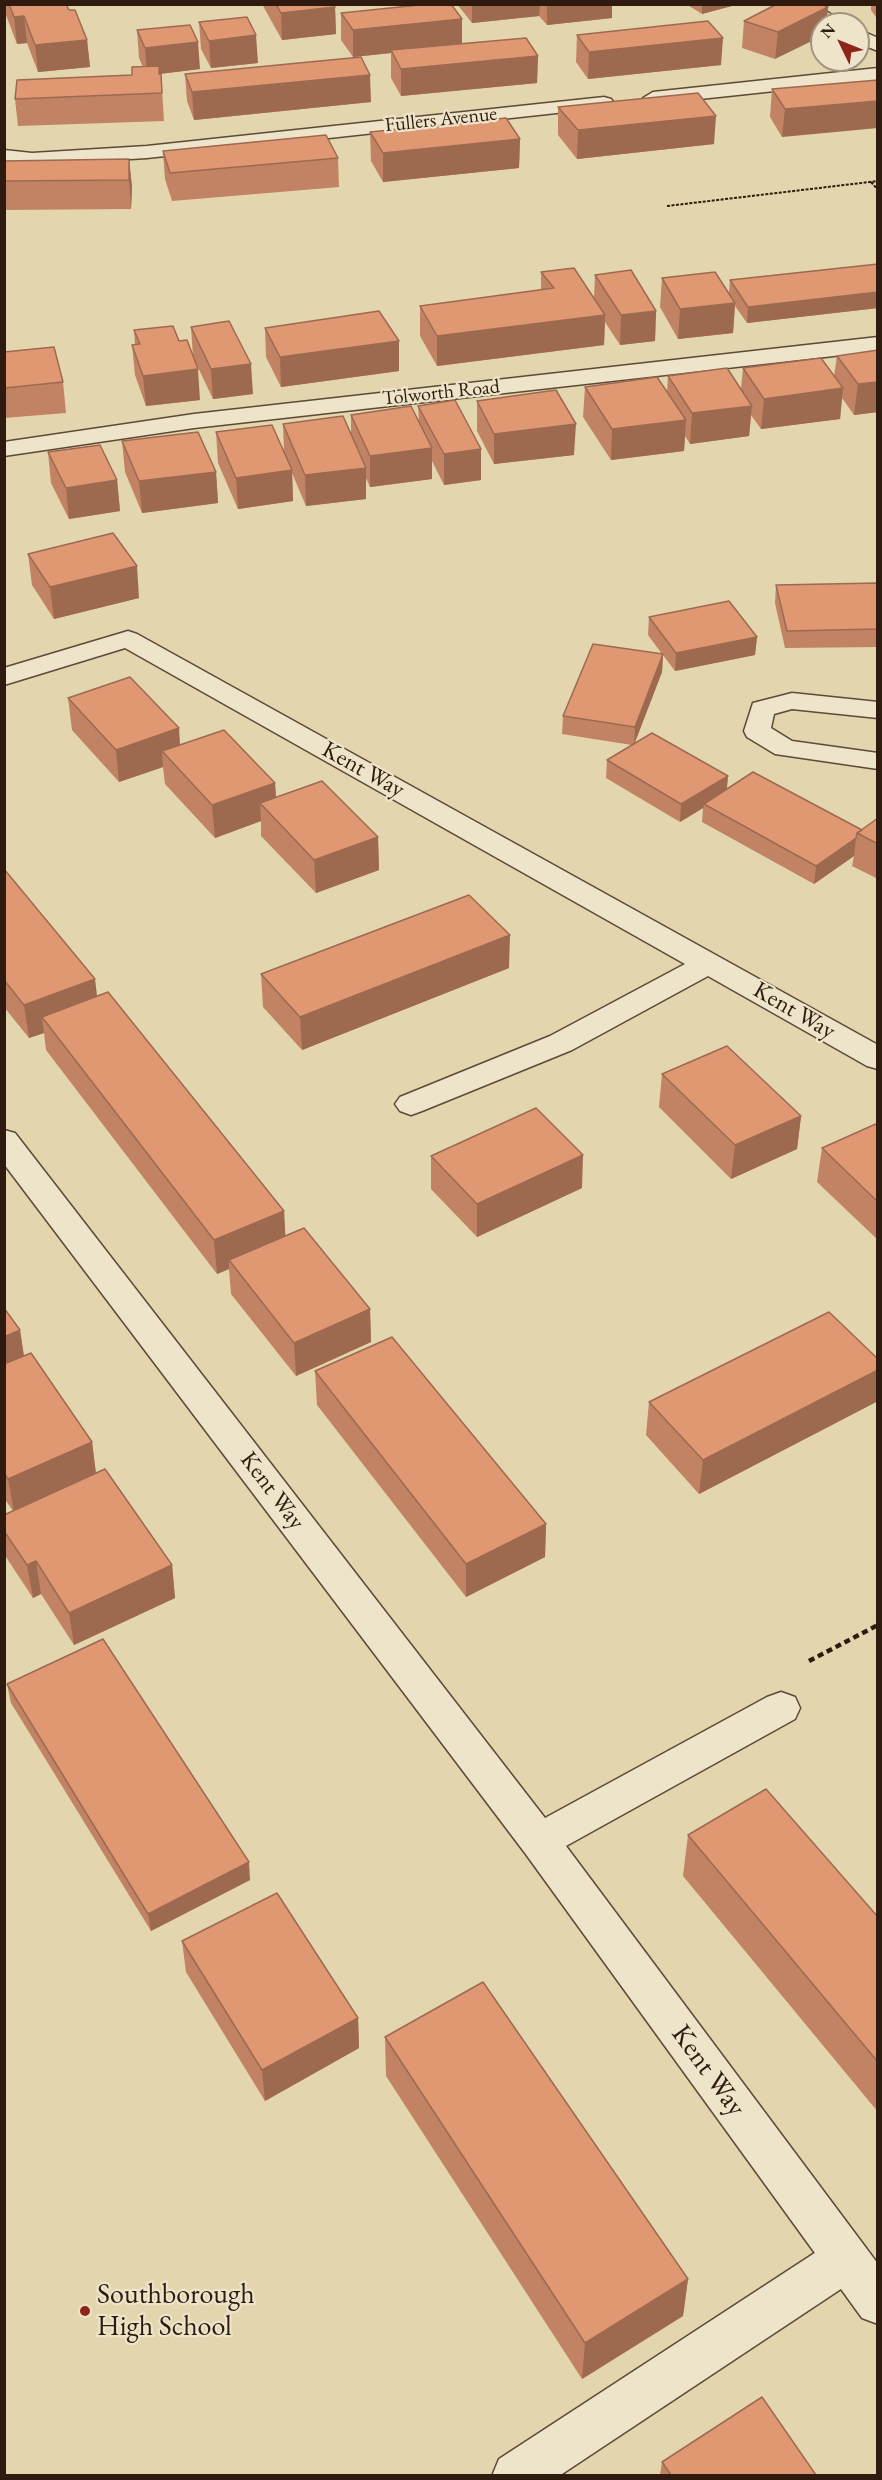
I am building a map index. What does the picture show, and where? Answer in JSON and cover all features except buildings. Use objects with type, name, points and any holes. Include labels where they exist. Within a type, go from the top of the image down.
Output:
[{"type":"street","points":[[801,4],[815,12]]},
{"type":"street","name":"Fullers Avenue","points":[[4,156],[32,159],[147,152],[878,74]]},
{"type":"street","name":"Tolworth Road","points":[[4,449],[194,421],[878,344]]},
{"type":"street","name":"Kent Way","points":[[4,677],[128,639],[878,1059]]},
{"type":"street","points":[[878,710],[792,700],[762,709],[757,731],[785,748],[878,760]]},
{"type":"street","points":[[411,1104],[561,1043],[710,963]]},
{"type":"street","name":"Kent Way","points":[[4,1141],[539,1840],[878,2302]]},
{"type":"street","points":[[539,1840],[781,1708]]},
{"type":"street","points":[[516,2475],[846,2259]]},
{"type":"path","points":[[667,206],[878,181]]},
{"type":"path","points":[[870,182],[878,190]]},
{"type":"path","points":[[781,1708],[808,1661],[878,1625]]},
{"type":"place","name":"Southborough High School","points":[[85,2311]]}]
